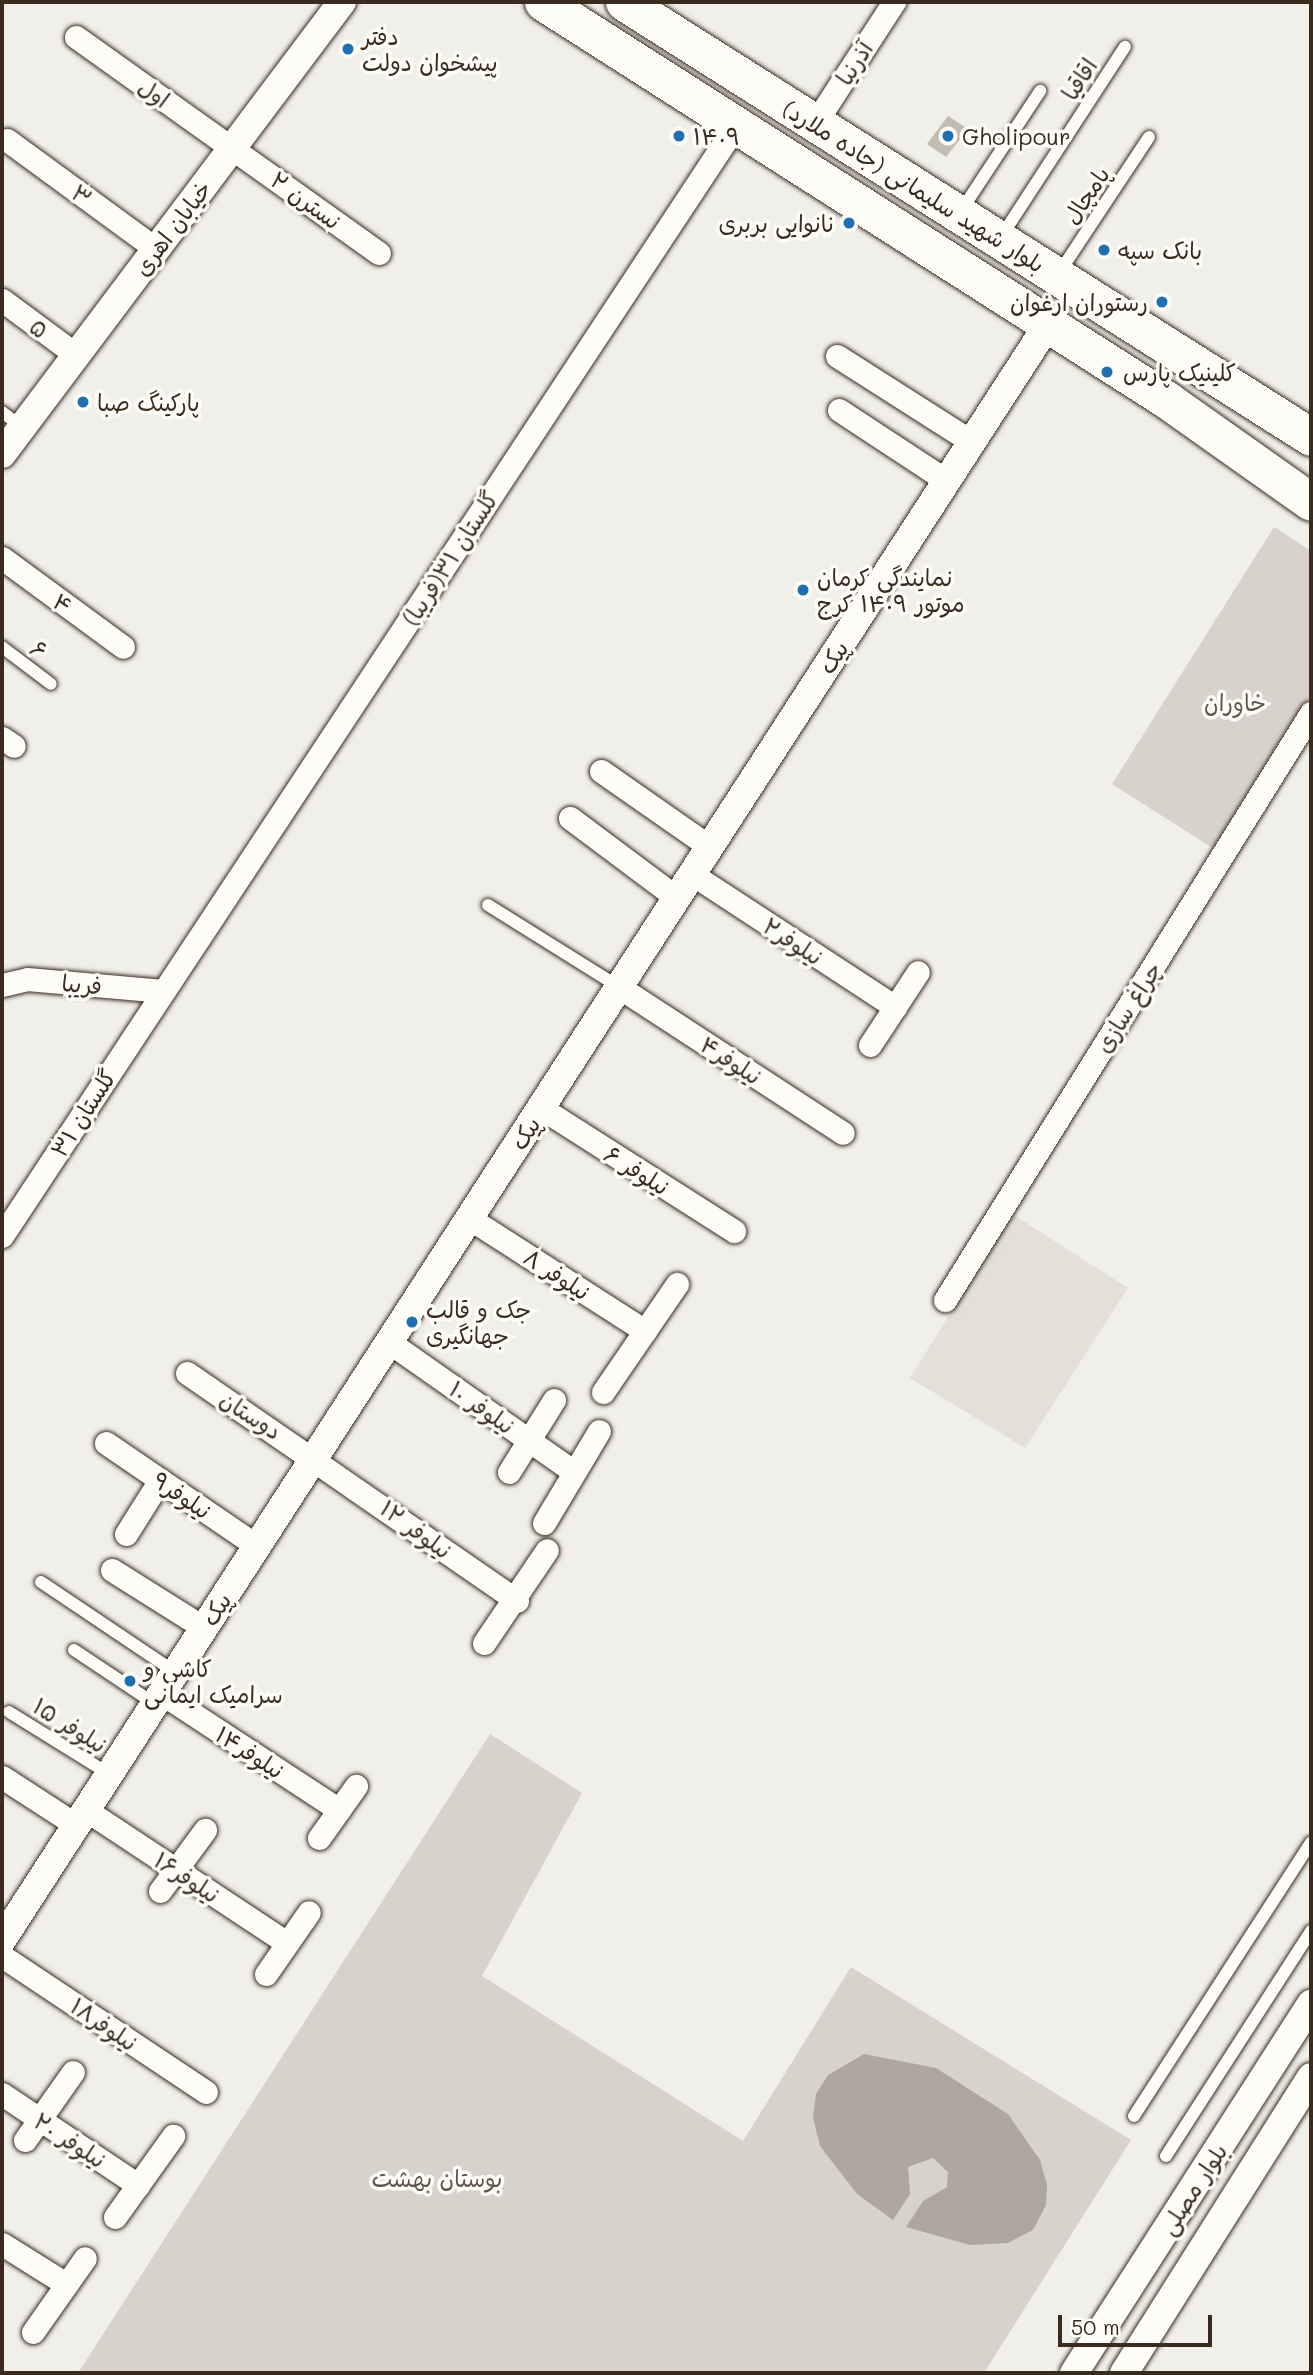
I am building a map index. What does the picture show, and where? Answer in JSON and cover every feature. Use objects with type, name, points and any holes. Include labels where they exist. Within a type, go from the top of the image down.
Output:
[{"type":"main road","name":"بلوار شهید سلیمانی (جاده ملارد)","points":[[543,2],[1048,326],[1311,502]]},
{"type":"main road","name":"بلوار شهید سلیمانی (جاده ملارد)","points":[[628,3],[1311,437]]},
{"type":"street","name":"خیابان اهری","points":[[2,454],[12,420],[76,355],[342,2]]},
{"type":"street","name":"آذرنیا","points":[[815,123],[894,2]]},
{"type":"street","name":"اول","points":[[76,37],[233,148]]},
{"type":"street","name":"گلستان ۳۱(فریبا)","points":[[163,991],[736,125]]},
{"type":"street","name":"۳","points":[[8,140],[156,249]]},
{"type":"street","name":"نسترن ۲","points":[[233,148],[379,253]]},
{"type":"street","name":"۵","points":[[2,300],[76,355]]},
{"type":"street","name":"پیک","points":[[2,1940],[1048,326]]},
{"type":"street","points":[[837,356],[972,442]]},
{"type":"street","points":[[839,410],[947,481]]},
{"type":"street","name":"۴","points":[[2,558],[123,647]]},
{"type":"street","name":"چراغ سازی","points":[[945,1300],[1311,713]]},
{"type":"street","points":[[601,771],[710,847]]},
{"type":"street","name":"نیلوفر۲","points":[[570,818],[895,1007]]},
{"type":"street","points":[[870,1045],[918,972]]},
{"type":"street","name":"فریبا","points":[[2,985],[27,979],[163,991]]},
{"type":"street","name":"نیلوفر۴","points":[[619,987],[843,1133]]},
{"type":"street","name":"گلستان ۳۱","points":[[2,1236],[163,991]]},
{"type":"street","name":"نیلوفر ۶","points":[[541,1108],[734,1231]]},
{"type":"street","name":"نیلوفر ۸","points":[[469,1218],[645,1331]]},
{"type":"street","points":[[603,1392],[677,1284]]},
{"type":"street","name":"نیلوفر ۱۰","points":[[389,1342],[574,1472]]},
{"type":"street","name":"دوستان","points":[[187,1373],[315,1456]]},
{"type":"street","points":[[509,1472],[554,1400]]},
{"type":"street","points":[[544,1523],[599,1431]]},
{"type":"street","name":"نیلوفر۹","points":[[106,1443],[257,1546]]},
{"type":"street","name":"نیلوفر ۱۲","points":[[315,1456],[517,1601]]},
{"type":"street","points":[[126,1534],[160,1480]]},
{"type":"street","points":[[484,1643],[517,1601],[547,1550]]},
{"type":"street","points":[[111,1570],[204,1628]]},
{"type":"street","name":"نیلوفر۱۴","points":[[164,1690],[339,1810]]},
{"type":"street","name":"نیلوفر۱۶","points":[[2,1777],[176,1869],[288,1943]]},
{"type":"street","points":[[318,1838],[356,1786]]},
{"type":"street","points":[[160,1891],[205,1830]]},
{"type":"street","points":[[266,1974],[309,1912]]},
{"type":"street","name":"نیلوفر۱۸","points":[[2,1956],[206,2092]]},
{"type":"street","name":"بلوار مصلی","points":[[1074,2373],[1311,2004]]},
{"type":"street","points":[[25,2140],[73,2072]]},
{"type":"street","name":"بلوار مصلی","points":[[1124,2373],[1311,2077]]},
{"type":"street","name":"نیلوفر ۲۰","points":[[2,2094],[138,2185]]},
{"type":"street","points":[[115,2217],[173,2136]]},
{"type":"street","points":[[2,2244],[66,2284]]},
{"type":"street","points":[[33,2332],[85,2258]]},
{"type":"lane","name":"اقاقیا","points":[[999,239],[1125,47]]},
{"type":"lane","points":[[958,214],[1040,91]]},
{"type":"lane","name":"پامچال","points":[[1056,276],[1149,137]]},
{"type":"lane","name":"۶","points":[[2,647],[51,684]]},
{"type":"lane","points":[[488,905],[619,987]]},
{"type":"lane","points":[[41,1582],[164,1690]]},
{"type":"lane","points":[[74,1650],[164,1690]]},
{"type":"lane","name":"نیلوفر ۱۵","points":[[9,1712],[109,1774]]},
{"type":"lane","points":[[1134,2116],[1311,1842]]},
{"type":"lane","points":[[1166,2156],[1311,1931]]},
{"type":"shaded area","points":[[1012,1214],[1128,1288],[1025,1448],[910,1378]]},
{"type":"shaded area","points":[[864,2054],[936,2068],[1008,2114],[1040,2160],[1047,2185],[1046,2205],[1033,2230],[1008,2243],[970,2245],[906,2227],[923,2201],[947,2187],[948,2172],[933,2158],[908,2167],[910,2194],[893,2220],[857,2194],[820,2146],[813,2118],[816,2094],[828,2075]]},
{"type":"green space","name":"خاوران","points":[[1274,527],[1311,551],[1311,695],[1214,849],[1112,784]]},
{"type":"green space","name":"بوستان بهشت","points":[[490,1734],[582,1793],[482,1976],[743,2141],[851,1967],[1131,2140],[984,2373],[78,2373]]},
{"type":"building","name":"Gholipour","points":[[948,116],[968,129],[946,157],[927,144]]},
{"type":"place","name":"دفتر پیشخوان دولت","points":[[348,49]]},
{"type":"place","name":"۱۴۰۹","points":[[679,136]]},
{"type":"place","name":"Gholipour","points":[[948,136]]},
{"type":"place","name":"نانوایی بربری","points":[[849,223]]},
{"type":"place","name":"بانک سپه","points":[[1104,250]]},
{"type":"place","name":"رستوران ارغوان","points":[[1162,302]]},
{"type":"place","name":"کلینیک پارس","points":[[1107,372]]},
{"type":"place","name":"پارکینگ صبا","points":[[83,402]]},
{"type":"place","name":"نمایندگی کرمان موتور ۱۴۰۹ کرج","points":[[803,590]]},
{"type":"place","name":"جک و قالب جهانگیری","points":[[412,1322]]},
{"type":"place","name":"کاشی و سرامیک ایمانی","points":[[130,1681]]}]
